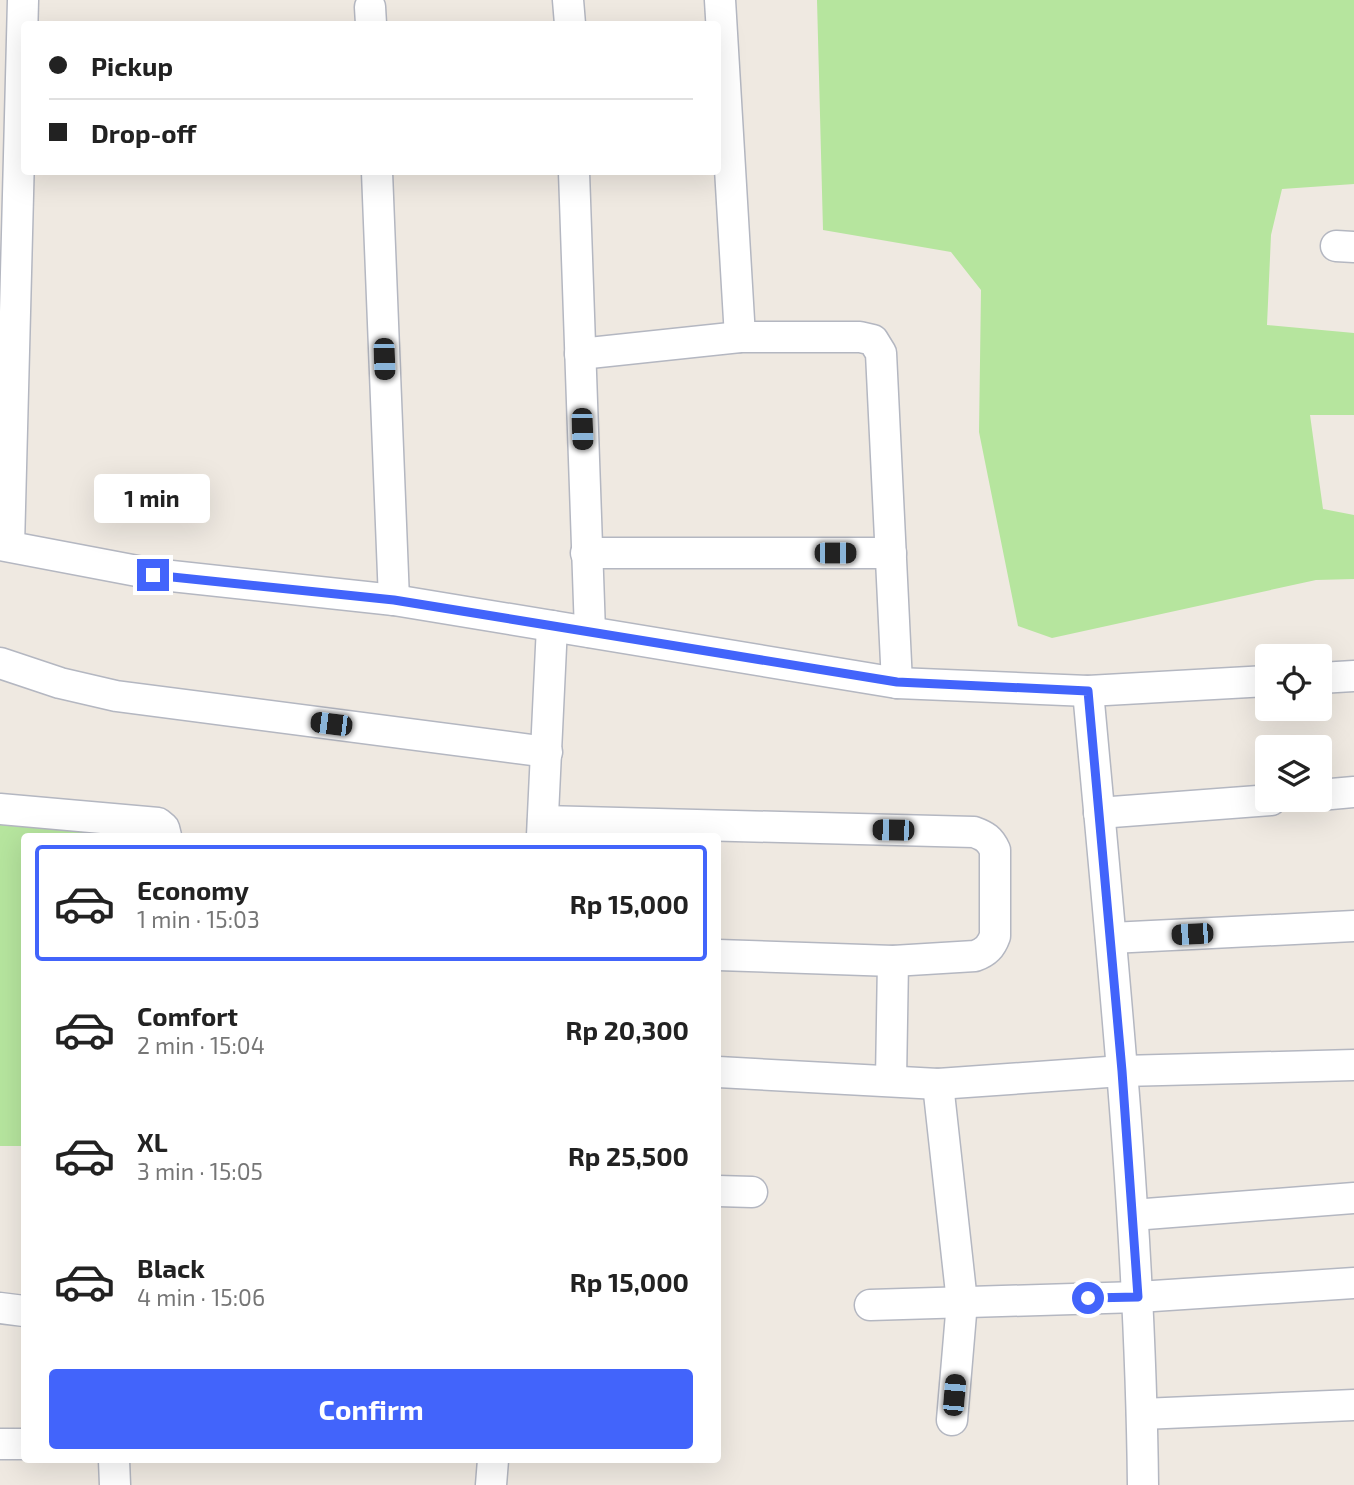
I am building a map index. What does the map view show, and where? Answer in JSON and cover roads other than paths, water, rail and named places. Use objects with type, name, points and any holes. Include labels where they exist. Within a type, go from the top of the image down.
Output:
[{"type":"street","points":[[22,21],[23,0]]},
{"type":"street","points":[[569,0],[570,21]]},
{"type":"street","points":[[720,0],[740,337]]},
{"type":"street","points":[[21,57],[4,546],[153,575],[394,600],[897,682],[1088,691],[1255,682]]},
{"type":"street","points":[[377,175],[394,600]]},
{"type":"street","points":[[575,175],[590,632]]},
{"type":"street","points":[[580,354],[740,337],[860,337],[873,340],[879,345],[897,682]]},
{"type":"street","points":[[586,553],[891,553]]},
{"type":"street","points":[[552,626],[543,829],[974,832],[991,841],[995,850],[995,936],[984,953],[975,956],[893,961],[721,955]]},
{"type":"street","points":[[0,663],[60,683],[116,696],[547,752]]},
{"type":"street","points":[[1332,677],[1354,676]]},
{"type":"street","points":[[1088,691],[1133,1215],[1143,1485]]},
{"type":"street","points":[[1332,794],[1354,792]]},
{"type":"street","points":[[1099,813],[1255,801]]},
{"type":"street","points":[[0,808],[159,823],[165,833]]},
{"type":"street","points":[[1111,937],[1354,926]]},
{"type":"street","points":[[891,1080],[893,961]]},
{"type":"street","points":[[721,1072],[938,1084],[1122,1071],[1354,1065]]},
{"type":"street","points":[[938,1084],[962,1302],[952,1420]]},
{"type":"street","points":[[721,1191],[752,1192]]},
{"type":"street","points":[[1133,1215],[1354,1198]]},
{"type":"street","points":[[870,1305],[1138,1297],[1354,1283]]},
{"type":"street","points":[[0,1308],[21,1311]]},
{"type":"street","points":[[1142,1414],[1354,1405]]},
{"type":"street","points":[[0,1444],[21,1444]]},
{"type":"street","points":[[114,1463],[115,1485]]},
{"type":"street","points":[[491,1485],[493,1463]]}]
